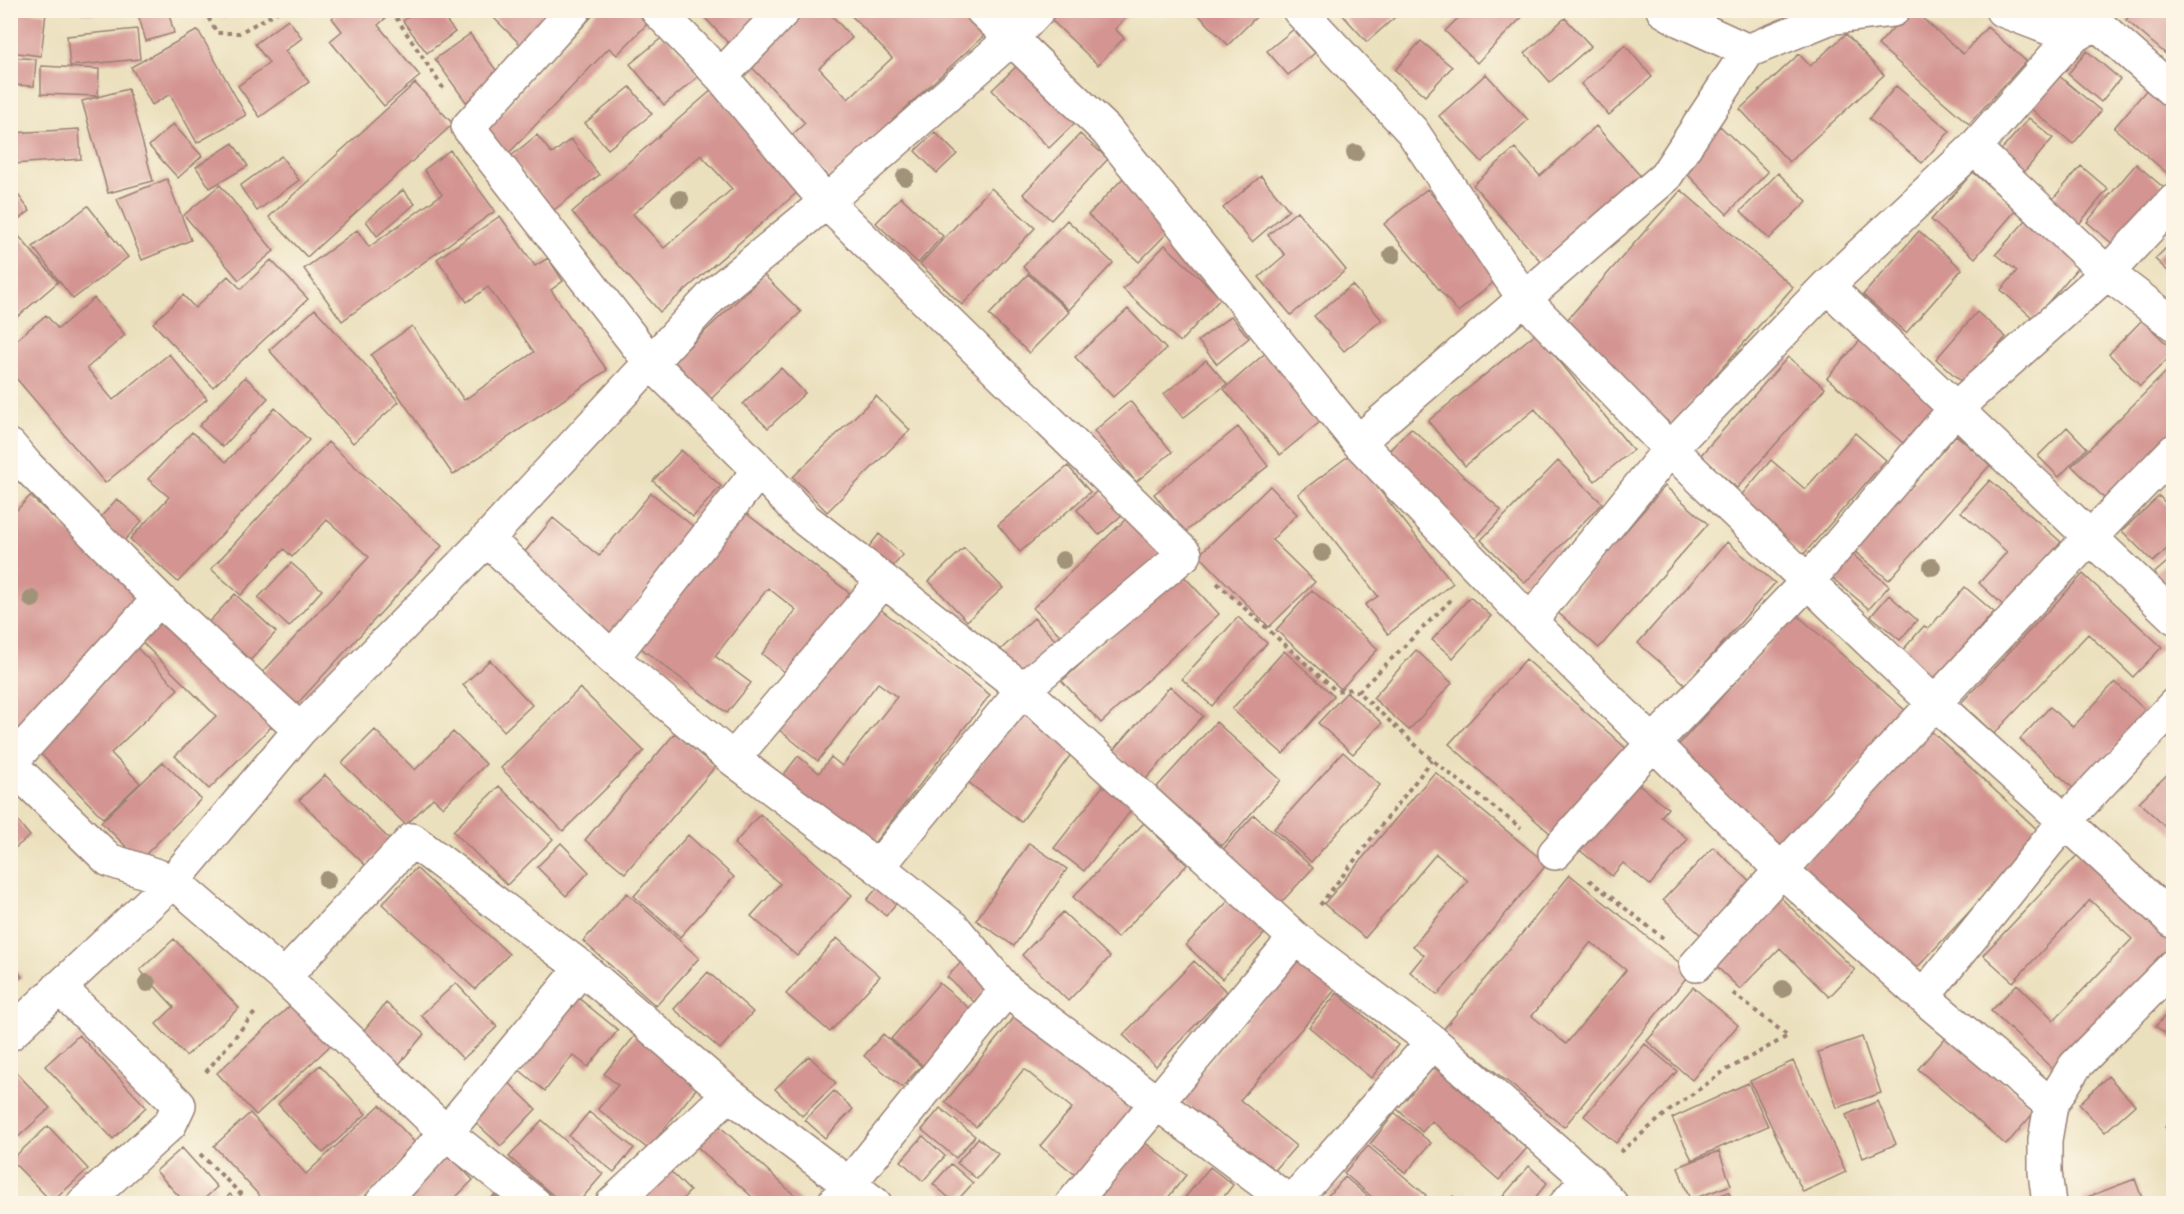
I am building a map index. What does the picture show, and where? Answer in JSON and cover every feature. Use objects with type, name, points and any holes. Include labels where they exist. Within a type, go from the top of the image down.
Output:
[{"type":"street","points":[[574,10],[468,127],[651,363],[806,520],[1023,689],[1294,938],[1433,1042],[1588,1179],[1611,1203]]},
{"type":"street","points":[[657,10],[721,76],[826,202],[1185,554],[1023,689],[878,867]]},
{"type":"street","points":[[721,76],[784,10]]},
{"type":"street","points":[[982,10],[1106,130],[1358,442],[1530,621],[1781,870],[1923,997],[2051,1105]]},
{"type":"street","points":[[10,1034],[172,881],[300,730],[488,539],[714,294],[826,202],[1011,39],[1038,10]]},
{"type":"street","points":[[1299,10],[1412,131],[1525,300],[1670,449],[1935,704],[2065,820],[2174,922]]},
{"type":"street","points":[[1663,10],[1748,51]]},
{"type":"street","points":[[1358,442],[1665,177],[1748,51],[1829,18],[1893,10]]},
{"type":"street","points":[[2002,10],[2092,24],[2174,92]]},
{"type":"street","points":[[1530,621],[1670,449],[1827,286],[1974,148],[2092,24]]},
{"type":"street","points":[[1974,148],[2107,273],[2174,324]]},
{"type":"street","points":[[1555,854],[1654,742],[1808,582],[1956,408],[2107,273],[2174,201]]},
{"type":"street","points":[[1827,286],[2174,616]]},
{"type":"street","points":[[1696,965],[1781,870],[2091,536],[2174,451]]},
{"type":"street","points":[[16,464],[300,730]]},
{"type":"street","points":[[612,658],[759,470]]},
{"type":"street","points":[[488,539],[612,658],[733,759],[878,867],[953,927],[1006,990],[1291,1203],[1433,1042]]},
{"type":"street","points":[[733,759],[883,581]]},
{"type":"street","points":[[159,599],[10,764],[109,860],[172,881],[284,977],[446,1133],[535,1203]]},
{"type":"street","points":[[1923,997],[2065,820],[2174,705]]},
{"type":"street","points":[[284,977],[412,840],[582,968],[852,1197],[1006,990]]},
{"type":"street","points":[[1072,1203],[1294,938]]},
{"type":"street","points":[[2048,1203],[2045,1140],[2051,1105],[2075,1066],[2174,966]]},
{"type":"street","points":[[381,1203],[446,1133],[582,968]]},
{"type":"street","points":[[59,987],[174,1115],[83,1203]]},
{"type":"street","points":[[612,1203],[729,1094]]},
{"type":"street","points":[[1566,1203],[1588,1179]]},
{"type":"path","points":[[204,10],[217,33],[240,33],[281,10]]},
{"type":"path","points":[[391,10],[468,127]]},
{"type":"path","points":[[1185,554],[1336,691],[1351,689],[1358,692],[1431,760],[1788,1036],[1723,1072],[1669,1111],[1588,1179]]},
{"type":"path","points":[[1358,692],[1481,570]]},
{"type":"path","points":[[1294,938],[1431,760]]},
{"type":"path","points":[[251,1203],[174,1115],[284,977]]},
{"type":"building","points":[[10,10],[46,13],[41,56],[10,52]]},
{"type":"building","points":[[82,10],[168,10],[174,33],[146,41],[138,14],[82,14]]},
{"type":"building","points":[[218,10],[234,10],[223,18]]},
{"type":"building","points":[[341,10],[382,10],[387,17],[378,25],[420,76],[384,106],[330,41],[342,31],[332,18]]},
{"type":"building","points":[[418,10],[438,10],[455,32],[427,53],[403,21]]},
{"type":"building","points":[[486,10],[550,10],[553,13],[521,45]]},
{"type":"building","points":[[598,10],[643,10],[652,19],[617,55],[609,48],[509,153],[485,131]]},
{"type":"building","points":[[698,10],[766,10],[730,45]]},
{"type":"building","points":[[801,10],[827,10],[852,38],[819,68],[848,99],[892,58],[846,10],[974,10],[991,29],[830,178],[790,137],[805,123],[746,61]]},
{"type":"building","points":[[1045,10],[1133,10],[1115,29],[1124,38],[1098,65],[1043,12]]},
{"type":"building","points":[[1204,10],[1263,10],[1228,45],[1199,15]]},
{"type":"building","points":[[1338,10],[1403,10],[1367,42]]},
{"type":"building","points":[[1466,10],[1529,10],[1477,63],[1445,31]]},
{"type":"building","points":[[1909,10],[1913,10],[1963,54],[1987,27],[2026,61],[1969,124],[1878,45]]},
{"type":"building","points":[[2065,10],[2079,10],[2072,18]]},
{"type":"building","points":[[2134,10],[2171,10],[2174,13],[2174,47],[2167,55],[2126,20]]},
{"type":"building","points":[[1565,18],[1591,46],[1550,82],[1525,53]]},
{"type":"building","points":[[288,19],[302,38],[285,51],[309,82],[260,117],[238,86],[269,63],[255,44]]},
{"type":"building","points":[[137,29],[140,59],[70,66],[67,36]]},
{"type":"building","points":[[1294,29],[1315,53],[1288,75],[1267,51]]},
{"type":"building","points":[[198,30],[246,115],[197,143],[170,94],[152,105],[131,67]]},
{"type":"building","points":[[470,34],[501,77],[466,102],[435,59]]},
{"type":"building","points":[[1846,34],[1884,75],[1789,162],[1740,109],[1799,54],[1810,66]]},
{"type":"building","points":[[665,35],[699,76],[664,105],[630,64]]},
{"type":"building","points":[[1421,41],[1452,67],[1425,96],[1395,70]]},
{"type":"building","points":[[1625,45],[1652,77],[1609,115],[1581,84]]},
{"type":"building","points":[[2087,51],[2120,79],[2101,102],[2068,74]]},
{"type":"building","points":[[10,57],[36,59],[34,86],[10,85]]},
{"type":"building","points":[[1023,60],[1080,118],[1049,148],[992,90]]},
{"type":"building","points":[[41,66],[99,69],[98,96],[41,94]]},
{"type":"building","points":[[1486,74],[1528,120],[1482,162],[1439,116]]},
{"type":"building","points":[[2058,75],[2101,111],[2073,144],[2029,107]]},
{"type":"building","points":[[415,83],[453,124],[307,257],[269,217]]},
{"type":"building","points":[[1896,86],[1950,131],[1922,163],[1869,119]]},
{"type":"building","points":[[630,87],[652,114],[608,149],[585,123]]},
{"type":"building","points":[[2148,88],[2174,110],[2174,179],[2114,128]]},
{"type":"building","points":[[128,89],[153,181],[108,193],[82,101]]},
{"type":"building","points":[[713,89],[801,189],[660,312],[572,212]],"holes":[[[701,155],[732,189],[664,248],[633,214]]]},
{"type":"building","points":[[10,90],[12,90],[14,127],[10,128]]},
{"type":"building","points":[[2029,118],[2053,138],[2023,173],[1999,153]]},
{"type":"building","points":[[173,124],[202,156],[178,178],[149,146]]},
{"type":"building","points":[[1596,126],[1643,179],[1544,265],[1473,185],[1515,148],[1540,176]]},
{"type":"building","points":[[1720,126],[1768,172],[1727,214],[1680,167]]},
{"type":"building","points":[[79,129],[81,159],[14,164],[12,133]]},
{"type":"building","points":[[935,132],[957,154],[937,173],[915,151]]},
{"type":"building","points":[[1080,134],[1108,159],[1051,220],[1023,194]]},
{"type":"building","points":[[537,135],[552,154],[571,139],[599,175],[554,210],[511,156]]},
{"type":"building","points":[[233,143],[248,166],[210,188],[196,167]]},
{"type":"building","points":[[450,150],[495,211],[342,321],[304,269],[357,230],[369,247],[442,194],[424,170]]},
{"type":"building","points":[[281,156],[299,180],[257,211],[240,186]]},
{"type":"building","points":[[2136,164],[2164,188],[2115,246],[2087,222]]},
{"type":"building","points":[[2081,166],[2108,189],[2074,230],[2046,207]]},
{"type":"building","points":[[1973,172],[2016,210],[1975,258],[1931,220]]},
{"type":"building","points":[[1778,173],[1807,201],[1769,239],[1741,211]]},
{"type":"building","points":[[1125,176],[1176,224],[1139,262],[1088,215]]},
{"type":"building","points":[[1261,176],[1289,210],[1252,242],[1223,208]]},
{"type":"building","points":[[167,179],[191,240],[142,260],[117,199]]},
{"type":"building","points":[[10,184],[30,211],[10,225]]},
{"type":"building","points":[[220,185],[274,251],[239,280],[184,215]]},
{"type":"building","points":[[991,188],[1035,228],[962,305],[920,264]]},
{"type":"building","points":[[1427,189],[1501,276],[1458,312],[1384,224]]},
{"type":"building","points":[[403,190],[415,204],[377,236],[366,221]]},
{"type":"building","points":[[1681,190],[1793,287],[1672,425],[1560,328]]},
{"type":"building","points":[[901,197],[943,236],[918,263],[876,223]]},
{"type":"building","points":[[88,206],[128,257],[73,299],[33,247]]},
{"type":"building","points":[[1297,211],[1346,270],[1291,315],[1259,277],[1285,255],[1268,235]]},
{"type":"building","points":[[500,216],[535,266],[548,258],[563,281],[551,290],[607,370],[453,475],[371,355],[412,326],[464,400],[534,352],[488,287],[467,302],[437,259]]},
{"type":"building","points":[[2027,219],[2080,265],[2034,319],[2001,290],[2017,271],[1996,254]]},
{"type":"building","points":[[1067,220],[1113,263],[1069,310],[1023,267]]},
{"type":"building","points":[[1919,231],[1962,269],[1906,333],[1863,295]]},
{"type":"building","points":[[17,234],[58,282],[10,323],[10,239]]},
{"type":"building","points":[[2174,240],[2174,277],[2155,259]]},
{"type":"building","points":[[1165,245],[1221,298],[1180,342],[1123,289]]},
{"type":"building","points":[[271,260],[308,299],[213,387],[153,323],[183,295],[195,308],[228,276],[241,289]]},
{"type":"building","points":[[1028,274],[1069,312],[1029,353],[989,315]]},
{"type":"building","points":[[764,275],[801,312],[711,399],[674,361]]},
{"type":"building","points":[[1352,285],[1382,320],[1344,351],[1314,316]]},
{"type":"building","points":[[94,298],[125,335],[87,368],[113,400],[169,354],[207,399],[105,483],[10,371],[10,345],[46,315],[58,329]]},
{"type":"building","points":[[315,309],[399,402],[353,443],[269,350]]},
{"type":"building","points":[[1128,309],[1166,349],[1113,397],[1075,357]]},
{"type":"building","points":[[1977,312],[2006,337],[1964,384],[1936,359]]},
{"type":"building","points":[[1231,316],[1249,338],[1217,364],[1198,341]]},
{"type":"building","points":[[2142,320],[2174,353],[2140,386],[2109,354]]},
{"type":"building","points":[[1536,333],[1633,450],[1595,481],[1535,409],[1465,466],[1428,421]]},
{"type":"building","points":[[1864,336],[1939,402],[1903,443],[1827,378]]},
{"type":"building","points":[[1269,350],[1326,417],[1280,455],[1224,389]]},
{"type":"building","points":[[1788,357],[1825,388],[1737,488],[1700,456]]},
{"type":"building","points":[[1206,360],[1227,384],[1183,418],[1164,394]]},
{"type":"building","points":[[2174,364],[2174,434],[2107,501],[2072,466]]},
{"type":"building","points":[[781,368],[805,393],[768,428],[743,404]]},
{"type":"building","points":[[245,377],[268,398],[223,447],[199,426]]},
{"type":"building","points":[[876,396],[910,430],[827,512],[793,477]]},
{"type":"building","points":[[1130,401],[1172,452],[1136,482],[1094,431]]},
{"type":"building","points":[[275,408],[309,440],[178,582],[130,539],[169,497],[148,479],[192,432],[226,462]]},
{"type":"building","points":[[1238,427],[1268,466],[1185,532],[1154,494]]},
{"type":"building","points":[[2067,427],[2087,448],[2059,477],[2038,456]]},
{"type":"building","points":[[1411,428],[1501,510],[1475,539],[1384,456]]},
{"type":"building","points":[[1855,433],[1886,460],[1803,555],[1738,499],[1771,460],[1805,489]]},
{"type":"building","points":[[1956,435],[1990,465],[1889,580],[1854,551]]},
{"type":"building","points":[[328,442],[442,546],[297,704],[262,673],[369,557],[327,520],[292,557],[284,549],[241,595],[211,569]]},
{"type":"building","points":[[681,450],[721,486],[693,517],[653,481]]},
{"type":"building","points":[[1351,454],[1453,583],[1388,634],[1365,605],[1378,596],[1298,494]]},
{"type":"building","points":[[1558,461],[1602,503],[1525,583],[1481,540]]},
{"type":"building","points":[[1068,466],[1090,492],[1020,552],[998,525]]},
{"type":"building","points":[[1990,480],[2061,542],[2005,607],[1979,583],[2007,552],[1961,512]]},
{"type":"building","points":[[1270,486],[1297,514],[1272,540],[1315,582],[1269,627],[1199,555]]},
{"type":"building","points":[[1665,486],[1708,524],[1599,648],[1556,611]]},
{"type":"building","points":[[1099,489],[1122,515],[1099,535],[1077,510]]},
{"type":"building","points":[[651,493],[698,530],[611,634],[519,559],[553,518],[599,556]]},
{"type":"building","points":[[30,496],[145,602],[10,745],[10,517]]},
{"type":"building","points":[[2159,496],[2174,512],[2174,542],[2153,562],[2122,531]]},
{"type":"building","points":[[117,499],[142,521],[123,542],[98,520]]},
{"type":"building","points":[[743,511],[856,598],[793,679],[762,654],[796,610],[768,588],[715,656],[751,683],[727,713],[638,646]]},
{"type":"building","points":[[1127,518],[1161,553],[1068,643],[1033,608]]},
{"type":"building","points":[[879,534],[903,555],[886,574],[863,554]]},
{"type":"building","points":[[1727,542],[1775,583],[1686,685],[1638,643]]},
{"type":"building","points":[[964,548],[1003,588],[967,621],[929,581]]},
{"type":"building","points":[[1852,554],[1889,586],[1869,609],[1831,577]]},
{"type":"building","points":[[2174,556],[2174,599],[2151,576]]},
{"type":"building","points":[[291,563],[322,590],[289,627],[258,598]]},
{"type":"building","points":[[1180,572],[1219,614],[1101,723],[1062,681]]},
{"type":"building","points":[[2083,574],[2162,647],[2133,677],[2088,634],[1994,734],[1961,703]]},
{"type":"building","points":[[1965,587],[1994,612],[1934,680],[1901,652],[1924,626],[1928,629]]},
{"type":"building","points":[[1312,590],[1378,649],[1341,689],[1276,630]]},
{"type":"building","points":[[235,594],[276,632],[247,664],[205,626]]},
{"type":"building","points":[[1889,595],[1917,620],[1900,640],[1871,616]]},
{"type":"building","points":[[1470,597],[1491,616],[1453,658],[1432,640]]},
{"type":"building","points":[[875,605],[990,695],[868,851],[778,782],[798,756],[819,773],[831,757],[842,766],[897,697],[878,683],[818,761],[778,729]]},
{"type":"building","points":[[1796,614],[1906,711],[1783,849],[1673,751]]},
{"type":"building","points":[[1238,617],[1267,643],[1212,706],[1182,679]]},
{"type":"building","points":[[164,618],[273,725],[209,789],[175,756],[216,716],[141,641]]},
{"type":"building","points":[[1034,618],[1057,642],[1016,679],[994,656]]},
{"type":"building","points":[[136,647],[178,689],[111,753],[140,783],[103,818],[33,746]]},
{"type":"building","points":[[1416,650],[1452,683],[1409,730],[1373,698]]},
{"type":"building","points":[[1284,651],[1334,696],[1283,754],[1232,709]]},
{"type":"building","points":[[1526,659],[1628,750],[1552,835],[1449,744]]},
{"type":"building","points":[[490,660],[532,705],[504,731],[463,685]]},
{"type":"building","points":[[2115,682],[2148,713],[2075,790],[2020,739],[2050,707],[2073,727]]},
{"type":"building","points":[[1170,686],[1203,716],[1145,780],[1113,751]]},
{"type":"building","points":[[580,688],[644,751],[563,831],[501,768]]},
{"type":"building","points":[[1347,692],[1382,723],[1353,754],[1318,723]]},
{"type":"building","points":[[1022,709],[1075,749],[1021,822],[968,782]]},
{"type":"building","points":[[1216,722],[1281,780],[1222,846],[1156,788]]},
{"type":"building","points":[[1929,729],[2042,834],[1913,972],[1798,867]]},
{"type":"building","points":[[375,730],[415,770],[453,732],[486,764],[443,807],[433,798],[406,825],[342,763]]},
{"type":"building","points":[[675,733],[715,767],[625,873],[585,840]]},
{"type":"building","points":[[1343,752],[1380,785],[1311,862],[1274,829]]},
{"type":"building","points":[[163,762],[201,799],[140,860],[101,822]]},
{"type":"building","points":[[2174,768],[2174,835],[2139,802]]},
{"type":"building","points":[[1435,772],[1547,864],[1438,995],[1410,972],[1424,955],[1413,946],[1468,881],[1436,854],[1365,938],[1324,904]]},
{"type":"building","points":[[325,775],[390,840],[365,865],[299,800]]},
{"type":"building","points":[[1107,781],[1136,804],[1084,871],[1054,848]]},
{"type":"building","points":[[1635,781],[1668,808],[1661,817],[1688,839],[1650,885],[1623,863],[1612,876],[1578,849]]},
{"type":"building","points":[[499,786],[553,839],[507,885],[453,831]]},
{"type":"building","points":[[10,812],[30,836],[10,852]]},
{"type":"building","points":[[760,814],[852,895],[797,956],[751,916],[780,884],[734,844]]},
{"type":"building","points":[[1254,815],[1313,868],[1276,908],[1217,856]]},
{"type":"building","points":[[1144,823],[1187,865],[1117,938],[1073,897]]},
{"type":"building","points":[[688,835],[734,877],[680,937],[634,896]]},
{"type":"building","points":[[561,843],[589,872],[566,896],[537,867]]},
{"type":"building","points":[[1029,843],[1067,869],[1014,946],[976,920]]},
{"type":"building","points":[[1713,847],[1754,885],[1704,938],[1663,900]]},
{"type":"building","points":[[2084,848],[2174,931],[2174,950],[2057,1073],[1991,1011],[2017,984],[2054,1020],[2132,939],[2090,900],[2013,982],[1983,955]]},
{"type":"building","points":[[416,868],[509,954],[475,989],[382,904]]},
{"type":"building","points":[[1570,875],[1691,972],[1564,1127],[1443,1030]],"holes":[[[1591,942],[1626,970],[1566,1044],[1532,1016]]]},
{"type":"building","points":[[883,881],[902,896],[886,916],[867,900]]},
{"type":"building","points":[[627,893],[699,958],[656,1006],[583,941]]},
{"type":"building","points":[[1779,896],[1855,970],[1829,997],[1780,948],[1740,989],[1713,963]]},
{"type":"building","points":[[1232,897],[1267,931],[1222,979],[1186,945]]},
{"type":"building","points":[[1063,912],[1110,957],[1068,1001],[1022,955]]},
{"type":"building","points":[[837,938],[880,976],[830,1032],[786,994]]},
{"type":"building","points":[[174,939],[239,1008],[186,1056],[156,1024],[174,1007],[140,970]]},
{"type":"building","points":[[1300,957],[1336,989],[1240,1100],[1296,1146],[1270,1176],[1179,1098]]},
{"type":"building","points":[[965,958],[991,983],[974,1002],[947,977]]},
{"type":"building","points":[[1194,961],[1227,992],[1156,1066],[1123,1035]]},
{"type":"building","points":[[10,963],[22,977],[10,987]]},
{"type":"building","points":[[708,972],[753,1012],[720,1049],[674,1009]]},
{"type":"building","points":[[456,983],[497,1027],[463,1059],[421,1015]]},
{"type":"building","points":[[939,983],[975,1013],[927,1069],[891,1039]]},
{"type":"building","points":[[1693,987],[1738,1025],[1692,1080],[1647,1041]]},
{"type":"building","points":[[571,992],[618,1030],[588,1067],[573,1055],[545,1091],[512,1064]]},
{"type":"building","points":[[1337,993],[1398,1045],[1371,1078],[1309,1027]]},
{"type":"building","points":[[293,1003],[332,1044],[256,1115],[217,1073]]},
{"type":"building","points":[[386,1003],[424,1034],[395,1069],[357,1039]]},
{"type":"building","points":[[2174,1006],[2174,1041],[2156,1026]]},
{"type":"building","points":[[1022,1008],[1140,1103],[1078,1177],[1040,1146],[1072,1108],[1024,1069],[976,1127],[945,1102]]},
{"type":"building","points":[[637,1033],[700,1084],[648,1149],[598,1109],[618,1085],[604,1074]]},
{"type":"building","points":[[883,1034],[921,1066],[902,1087],[864,1056]]},
{"type":"building","points":[[79,1035],[146,1107],[113,1139],[45,1066]]},
{"type":"building","points":[[1948,1035],[2036,1110],[2006,1145],[1918,1069]]},
{"type":"building","points":[[1862,1037],[1881,1093],[1837,1108],[1818,1052]]},
{"type":"building","points":[[1645,1044],[1677,1071],[1616,1143],[1584,1116]]},
{"type":"building","points":[[809,1056],[836,1083],[802,1116],[775,1089]]},
{"type":"building","points":[[1793,1061],[1846,1172],[1803,1192],[1750,1081]]},
{"type":"building","points":[[320,1065],[366,1114],[323,1153],[278,1104]]},
{"type":"building","points":[[10,1066],[50,1108],[17,1138],[10,1132]]},
{"type":"building","points":[[1434,1067],[1527,1148],[1499,1180],[1432,1121],[1422,1132],[1397,1109]]},
{"type":"building","points":[[2108,1076],[2135,1105],[2105,1132],[2079,1104]]},
{"type":"building","points":[[503,1077],[536,1109],[501,1146],[467,1115]]},
{"type":"building","points":[[1748,1083],[1768,1126],[1692,1160],[1672,1118]]},
{"type":"building","points":[[834,1091],[853,1109],[825,1138],[805,1120]]},
{"type":"building","points":[[1878,1101],[1896,1144],[1863,1158],[1846,1115]]},
{"type":"building","points":[[380,1105],[419,1147],[358,1204],[267,1204],[214,1146],[250,1113],[306,1174]]},
{"type":"building","points":[[940,1108],[975,1136],[956,1158],[922,1130]]},
{"type":"building","points":[[589,1112],[634,1148],[614,1172],[569,1136]]},
{"type":"building","points":[[1395,1113],[1431,1143],[1406,1173],[1370,1144]]},
{"type":"building","points":[[542,1120],[603,1174],[577,1204],[563,1204],[509,1157]]},
{"type":"building","points":[[715,1122],[804,1204],[760,1204],[694,1144]]},
{"type":"building","points":[[2174,1122],[2174,1140],[2165,1127]]},
{"type":"building","points":[[48,1126],[88,1169],[52,1202],[11,1160]]},
{"type":"building","points":[[923,1136],[945,1156],[923,1181],[901,1161]]},
{"type":"building","points":[[978,1138],[998,1154],[977,1179],[957,1163]]},
{"type":"building","points":[[1143,1141],[1186,1175],[1163,1204],[1110,1204],[1099,1195]]},
{"type":"building","points":[[1368,1146],[1426,1195],[1418,1204],[1380,1204],[1344,1173]]},
{"type":"building","points":[[182,1148],[217,1187],[199,1204],[186,1204],[156,1171]]},
{"type":"building","points":[[1719,1151],[1731,1185],[1690,1200],[1678,1167]]},
{"type":"building","points":[[446,1152],[473,1180],[449,1204],[393,1204]]},
{"type":"building","points":[[951,1164],[973,1183],[955,1203],[933,1184]]},
{"type":"building","points":[[1529,1166],[1547,1183],[1530,1204],[1499,1204],[1498,1202]]},
{"type":"building","points":[[666,1167],[690,1191],[678,1204],[628,1204]]},
{"type":"building","points":[[1210,1167],[1233,1185],[1218,1204],[1190,1204],[1184,1199]]},
{"type":"building","points":[[1345,1177],[1373,1201],[1370,1204],[1333,1204],[1326,1198]]},
{"type":"building","points":[[2135,1179],[2144,1204],[2084,1204],[2082,1199]]},
{"type":"building","points":[[1729,1192],[1733,1204],[1697,1204],[1697,1203]]},
{"type":"building","points":[[230,1194],[239,1204],[219,1204]]},
{"type":"building","points":[[494,1195],[503,1204],[486,1204]]},
{"type":"building","points":[[1453,1196],[1464,1204],[1447,1204]]}]
